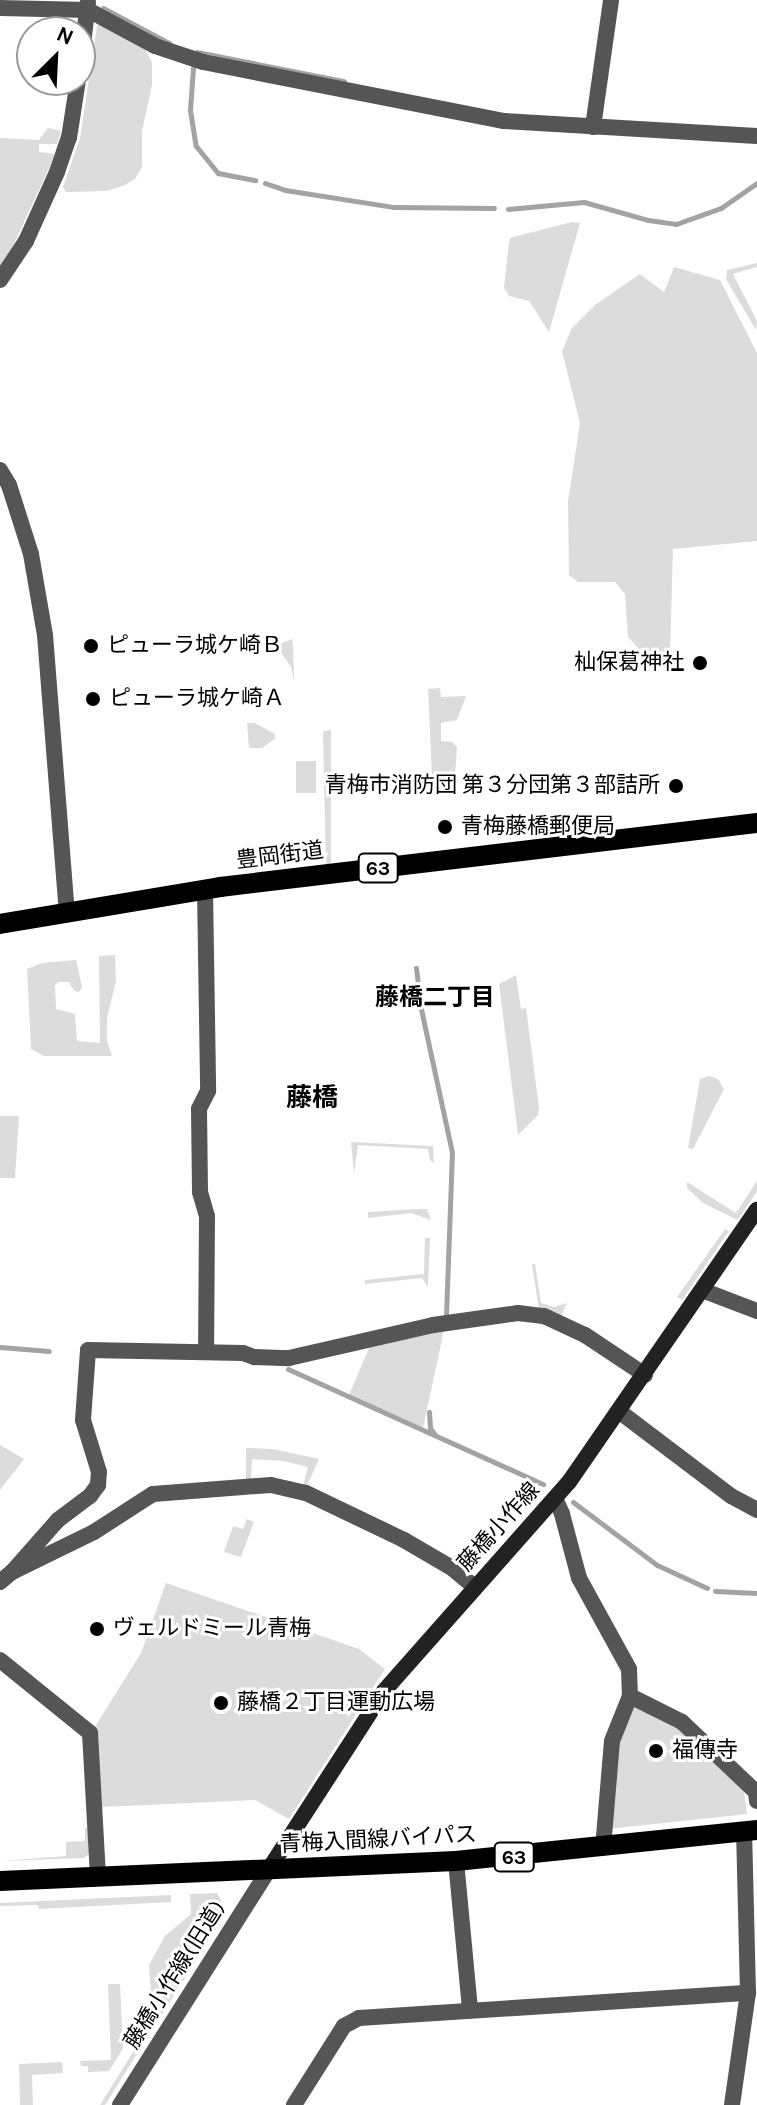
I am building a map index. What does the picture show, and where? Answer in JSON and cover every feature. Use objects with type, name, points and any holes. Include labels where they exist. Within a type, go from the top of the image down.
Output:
[{"type":"main road","name":"豊岡街道","points":[[0,924],[205,890],[757,823]]},
{"type":"main road","name":"藤橋小作線","points":[[269,1869],[384,1691],[555,1498],[620,1412],[755,1214]]},
{"type":"main road","name":"青梅入間線バイパス","points":[[0,1881],[456,1861],[751,1831]]},
{"type":"street","points":[[593,127],[611,0]]},
{"type":"street","points":[[0,8],[88,5],[155,46],[203,62],[504,121],[757,136]]},
{"type":"street","points":[[0,280],[26,241],[57,172],[69,138],[76,96]]},
{"type":"street","points":[[0,470],[30,549],[45,635],[67,913]]},
{"type":"street","points":[[205,890],[208,1091],[199,1109],[200,1192],[207,1216],[206,1352]]},
{"type":"street","points":[[702,1290],[757,1311]]},
{"type":"street","points":[[6,1577],[58,1520],[90,1496],[98,1485],[99,1472],[83,1420],[88,1350],[206,1352],[289,1358],[433,1325],[518,1313],[544,1316],[585,1335],[645,1375]]},
{"type":"street","points":[[620,1412],[731,1496],[757,1510]]},
{"type":"street","points":[[6,1577],[86,1537],[153,1494],[271,1485],[306,1493],[404,1540],[437,1558],[475,1587]]},
{"type":"street","points":[[555,1498],[579,1578],[624,1654],[629,1669],[630,1696],[612,1741],[603,1848]]},
{"type":"street","points":[[0,1660],[90,1733],[98,1877]]},
{"type":"street","points":[[630,1696],[682,1722],[756,1792],[757,1801]]},
{"type":"street","points":[[732,2105],[748,1993],[751,1831]]},
{"type":"street","points":[[456,1861],[470,2010]]},
{"type":"street","name":"藤橋小作線(旧道)","points":[[120,2105],[269,1869]]},
{"type":"street","points":[[294,2105],[341,2030],[352,2020],[748,1993]]},
{"type":"shaded area","points":[[100,24],[144,48],[152,62],[152,85],[142,131],[142,167],[135,179],[107,191],[66,192],[63,187],[80,138],[86,96],[96,96],[97,26]]},
{"type":"shaded area","points":[[48,128],[61,131],[57,144],[39,144],[39,152],[55,154],[13,246],[0,265],[0,138],[39,140]]},
{"type":"shaded area","points":[[572,222],[580,223],[549,332],[529,301],[509,296],[504,288],[509,242],[510,238]]},
{"type":"shaded area","points":[[757,263],[757,267],[733,274],[757,321],[756,330],[726,279],[727,270]]},
{"type":"shaded area","points":[[674,267],[720,280],[757,353],[757,541],[673,549],[670,653],[653,653],[639,649],[628,637],[625,594],[615,582],[578,582],[569,575],[568,502],[580,423],[562,351],[572,328],[595,305],[640,274],[664,292]]},
{"type":"shaded area","points":[[292,639],[294,681],[291,667],[280,651],[280,644]]},
{"type":"shaded area","points":[[440,688],[441,697],[466,696],[457,720],[441,723],[441,741],[452,742],[457,747],[455,776],[432,777],[428,689]]},
{"type":"shaded area","points":[[247,723],[255,723],[275,734],[275,739],[262,748],[249,748]]},
{"type":"shaded area","points":[[331,730],[331,865],[326,865],[323,731]]},
{"type":"shaded area","points":[[296,761],[316,761],[316,793],[296,793]]},
{"type":"shaded area","points":[[115,955],[116,981],[107,1018],[107,1041],[112,1056],[44,1056],[31,1049],[27,969],[42,963],[76,960],[82,987],[79,992],[74,991],[69,982],[58,982],[55,986],[56,1009],[75,1014],[77,1041],[100,1043],[99,956]]},
{"type":"shaded area","points":[[516,975],[521,1009],[526,1008],[539,1108],[538,1115],[518,1135],[499,984]]},
{"type":"shaded area","points":[[709,1076],[718,1079],[724,1089],[693,1149],[688,1148],[700,1079]]},
{"type":"shaded area","points":[[0,1116],[19,1116],[15,1178],[0,1178]]},
{"type":"shaded area","points":[[351,1142],[433,1146],[434,1163],[430,1160],[428,1149],[358,1145],[354,1174]]},
{"type":"shaded area","points":[[757,1181],[757,1191],[738,1220],[703,1203],[687,1188],[687,1182],[736,1213]]},
{"type":"shaded area","points":[[427,1209],[431,1220],[411,1213],[368,1218],[368,1212]]},
{"type":"shaded area","points":[[725,1229],[729,1231],[682,1300],[677,1297]]},
{"type":"shaded area","points":[[425,1238],[430,1238],[428,1287],[422,1278],[365,1284],[365,1280],[424,1274]]},
{"type":"shaded area","points":[[532,1264],[535,1264],[541,1303],[554,1307],[567,1303],[560,1318],[539,1310]]},
{"type":"shaded area","points":[[444,1330],[423,1428],[349,1395],[369,1348]]},
{"type":"shaded area","points":[[0,1445],[24,1459],[0,1490]]},
{"type":"shaded area","points":[[246,1448],[273,1449],[319,1459],[306,1488],[303,1486],[308,1467],[283,1461],[252,1459],[251,1481],[246,1481]]},
{"type":"shaded area","points":[[247,1519],[254,1522],[241,1557],[224,1552],[233,1526],[243,1529]]},
{"type":"shaded area","name":"藤橋２丁目運動広場","points":[[166,1583],[359,1649],[385,1669],[289,1819],[255,1800],[102,1807],[96,1725],[141,1653]]},
{"type":"shaded area","points":[[636,1702],[679,1728],[744,1792],[747,1814],[608,1829],[619,1743]]},
{"type":"shaded area","points":[[85,1828],[89,1828],[90,1853],[84,1858],[0,1861],[66,1856],[66,1842],[85,1841]]},
{"type":"shaded area","points":[[217,1893],[227,1911],[105,2105],[100,2105],[153,2020],[149,1965],[165,1936],[191,1914],[190,1894]]},
{"type":"shaded area","points":[[171,1895],[171,1902],[39,1909],[38,1905],[0,1906],[0,1903]]},
{"type":"shaded area","points":[[108,1984],[120,1984],[123,2048],[109,2071],[88,2072],[88,2066],[81,2066],[80,2061],[111,2060]]},
{"type":"shaded area","points":[[62,2062],[63,2073],[32,2075],[33,2105],[20,2105],[19,2064]]},
{"type":"waterway","points":[[103,8],[169,43]]},
{"type":"waterway","points":[[197,52],[344,81]]},
{"type":"waterway","points":[[193,68],[190,110],[196,146],[218,173],[255,180]]},
{"type":"waterway","points":[[265,183],[285,190],[393,207],[494,208]]},
{"type":"waterway","points":[[508,209],[584,202],[648,220],[676,224],[721,208],[757,183]]},
{"type":"waterway","points":[[416,968],[421,1009],[452,1152],[446,1315]]},
{"type":"waterway","points":[[0,1347],[49,1351]]},
{"type":"waterway","points":[[288,1369],[543,1484]]},
{"type":"waterway","points":[[429,1412],[430,1428],[435,1435]]},
{"type":"waterway","points":[[573,1502],[657,1565],[707,1588]]},
{"type":"waterway","points":[[715,1591],[757,1593]]},
{"type":"place","name":"ピューラ城ケ崎Ｂ","points":[[91,646]]},
{"type":"place","name":"杣保葛神社","points":[[700,663]]},
{"type":"place","name":"ピューラ城ケ崎Ａ","points":[[93,699]]},
{"type":"place","name":"青梅市消防団 第３分団第３部詰所","points":[[676,786]]},
{"type":"place","name":"青梅藤橋郵便局","points":[[445,827]]},
{"type":"place","name":"ヴェルドミール青梅","points":[[97,1629]]},
{"type":"place","name":"藤橋２丁目運動広場","points":[[221,1703]]},
{"type":"place","name":"福傳寺","points":[[656,1751]]},
{"type":"district","name":"藤橋二丁目","points":[[435,998]]},
{"type":"district","name":"藤橋","points":[[312,1098]]}]
